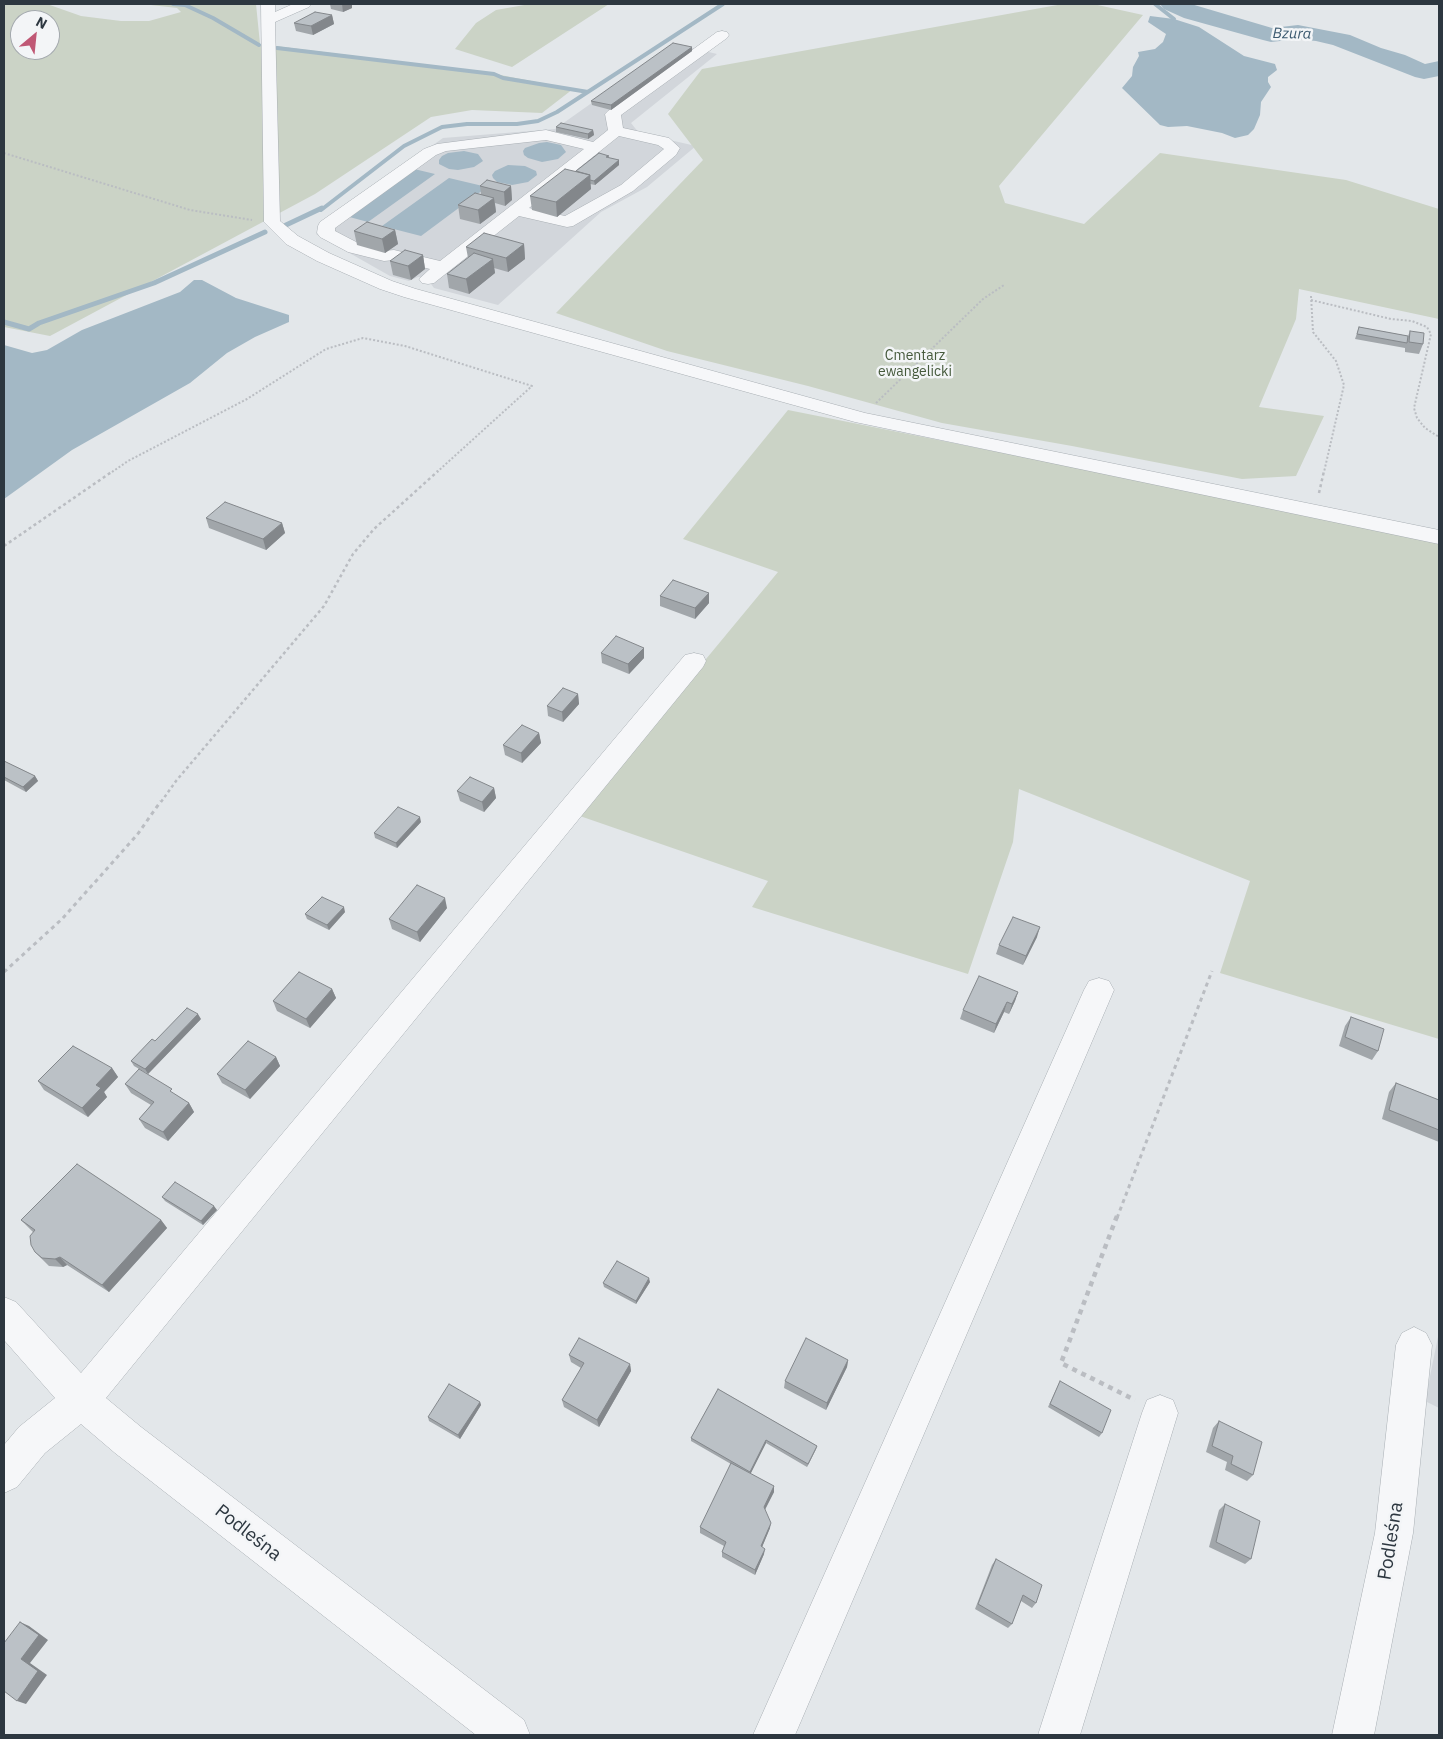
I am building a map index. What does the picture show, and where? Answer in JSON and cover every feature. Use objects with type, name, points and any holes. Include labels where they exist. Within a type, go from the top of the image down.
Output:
[{"type":"street","points":[[268,4],[272,222],[292,240],[323,257],[410,293],[862,418],[1439,537]]},
{"type":"street","points":[[268,20],[304,4]]},
{"type":"street","points":[[616,130],[613,114],[722,35]]},
{"type":"street","points":[[410,293],[616,130]]},
{"type":"street","points":[[517,210],[567,222],[627,188],[670,152],[672,148],[663,141],[616,130]]},
{"type":"street","points":[[443,267],[394,255],[384,256],[354,248],[326,233],[326,226],[430,152],[443,147],[546,136],[596,147]]},
{"type":"street","points":[[4,1474],[32,1440],[81,1400],[694,661]]},
{"type":"street","points":[[774,1735],[1100,990]]},
{"type":"street","name":"Podleśna","points":[[4,1314],[81,1400],[128,1440],[509,1735]]},
{"type":"street","name":"Podleśna","points":[[1354,1735],[1394,1534],[1414,1344]]},
{"type":"street","points":[[1059,1735],[1160,1413]]},
{"type":"path","points":[[4,153],[190,210],[272,222]]},
{"type":"path","points":[[862,418],[983,299],[1004,284]]},
{"type":"path","points":[[1311,296],[1312,332],[1336,361],[1344,385],[1315,512]]},
{"type":"path","points":[[1311,300],[1376,316],[1412,321],[1427,327],[1431,334],[1417,388],[1414,408],[1417,418],[1425,428],[1439,437]]},
{"type":"path","points":[[4,546],[128,461],[247,399],[326,349],[363,338],[405,346],[532,386],[374,530],[353,554],[324,606],[176,781],[137,834],[62,919],[4,972]]},
{"type":"path","points":[[1160,1413],[1061,1363],[1212,971]]},
{"type":"shaded area","points":[[675,44],[717,54],[631,123],[639,133],[696,146],[647,187],[601,212],[498,305],[434,288],[431,284],[434,281],[418,277],[409,281],[390,276],[316,234],[322,224],[443,138],[555,129]]},
{"type":"shaded area","points":[[1439,1332],[1439,1408],[1425,1401]]},
{"type":"green space","points":[[4,4],[47,4],[81,16],[121,21],[149,21],[181,12],[177,8],[142,4],[256,4],[260,44],[490,73],[573,89],[542,113],[472,110],[431,117],[315,194],[50,336],[4,327]]},
{"type":"green space","points":[[530,4],[609,4],[512,67],[455,49],[476,23],[496,10]]},
{"type":"green space","name":"Cmentarz ewangelicki","points":[[1063,4],[1093,4],[1143,15],[999,186],[1005,203],[1084,224],[1160,153],[1346,180],[1439,209],[1439,319],[1299,289],[1296,319],[1259,407],[1324,416],[1296,476],[1242,479],[942,423],[808,386],[667,351],[556,313],[703,160],[668,114],[702,69]]},
{"type":"green space","points":[[788,410],[1439,540],[1439,1039],[1220,973],[1250,881],[1019,789],[1013,842],[968,974],[752,907],[768,881],[577,815],[778,572],[683,539]]},
{"type":"water","points":[[1150,16],[1174,19],[1199,27],[1244,56],[1275,64],[1277,70],[1268,77],[1271,87],[1261,102],[1260,115],[1254,129],[1248,135],[1235,138],[1222,133],[1187,126],[1168,127],[1160,125],[1122,88],[1132,76],[1133,67],[1139,56],[1138,52],[1155,49],[1163,42],[1166,34],[1148,22]]},
{"type":"water","points":[[547,142],[561,145],[566,152],[558,159],[542,162],[524,155],[523,151],[525,148]]},
{"type":"water","points":[[464,151],[478,154],[483,161],[474,167],[458,170],[449,169],[439,164],[442,156],[448,153]]},
{"type":"water","points":[[508,165],[525,166],[536,171],[537,175],[528,182],[512,185],[497,182],[492,175],[495,171]]},
{"type":"water","points":[[410,168],[435,174],[368,222],[342,215]]},
{"type":"water","points":[[449,178],[487,187],[421,236],[382,226]]},
{"type":"water","points":[[194,280],[202,280],[236,298],[289,315],[289,322],[255,337],[227,353],[190,383],[72,450],[4,499],[4,345],[32,353],[47,350],[82,330],[180,292]]},
{"type":"building","points":[[315,12],[332,15],[311,26],[294,23]]},
{"type":"building","points":[[673,43],[692,47],[611,105],[591,101]]},
{"type":"building","points":[[561,123],[593,130],[588,134],[556,127]]},
{"type":"building","points":[[599,153],[619,160],[594,181],[590,180],[590,175],[576,171]]},
{"type":"building","points":[[565,169],[590,175],[556,202],[530,196]]},
{"type":"building","points":[[487,180],[511,186],[504,192],[480,186]]},
{"type":"building","points":[[475,193],[494,198],[478,210],[458,205]]},
{"type":"building","points":[[367,222],[395,230],[382,239],[354,231]]},
{"type":"building","points":[[484,233],[524,244],[506,258],[466,247]]},
{"type":"building","points":[[405,250],[423,255],[408,266],[390,261]]},
{"type":"building","points":[[474,253],[493,259],[466,279],[447,274]]},
{"type":"building","points":[[1359,327],[1408,336],[1407,343],[1357,334]]},
{"type":"building","points":[[1410,331],[1424,333],[1423,344],[1409,342]]},
{"type":"building","points":[[225,502],[282,523],[263,539],[206,518]]},
{"type":"building","points":[[673,580],[709,593],[695,608],[660,596]]},
{"type":"building","points":[[616,636],[644,648],[628,664],[601,653]]},
{"type":"building","points":[[563,688],[578,694],[562,712],[547,706]]},
{"type":"building","points":[[522,725],[539,733],[521,753],[503,745]]},
{"type":"building","points":[[4,761],[35,776],[23,787],[4,777]]},
{"type":"building","points":[[470,777],[494,788],[482,802],[457,791]]},
{"type":"building","points":[[398,807],[420,817],[396,843],[374,833]]},
{"type":"building","points":[[417,885],[445,898],[417,932],[389,919]]},
{"type":"building","points":[[322,897],[344,907],[327,925],[305,914]]},
{"type":"building","points":[[1013,917],[1040,927],[1026,956],[999,945]]},
{"type":"building","points":[[299,972],[332,989],[306,1019],[273,1001]]},
{"type":"building","points":[[979,976],[1018,992],[1012,1004],[1007,1002],[996,1024],[963,1010]]},
{"type":"building","points":[[187,1008],[198,1014],[145,1069],[131,1061],[152,1039],[155,1041]]},
{"type":"building","points":[[1351,1017],[1384,1029],[1378,1051],[1345,1037]]},
{"type":"building","points":[[248,1041],[276,1057],[245,1090],[217,1074]]},
{"type":"building","points":[[73,1046],[112,1068],[96,1085],[101,1088],[82,1108],[38,1081]]},
{"type":"building","points":[[139,1069],[172,1089],[170,1091],[189,1103],[163,1132],[139,1119],[154,1102],[125,1084]]},
{"type":"building","points":[[1396,1083],[1439,1100],[1439,1130],[1389,1110]]},
{"type":"building","points":[[77,1164],[161,1220],[102,1285],[60,1257],[55,1259],[42,1258],[31,1245],[30,1236],[35,1230],[21,1220]]},
{"type":"building","points":[[175,1182],[214,1206],[201,1221],[162,1197]]},
{"type":"building","points":[[617,1261],[649,1278],[636,1301],[603,1283]]},
{"type":"building","points":[[579,1338],[630,1364],[597,1420],[562,1400],[584,1363],[569,1355]]},
{"type":"building","points":[[806,1338],[848,1360],[827,1403],[785,1381]]},
{"type":"building","points":[[1060,1381],[1111,1410],[1102,1433],[1050,1404]]},
{"type":"building","points":[[449,1384],[480,1402],[458,1435],[428,1417]]},
{"type":"building","points":[[718,1389],[817,1446],[808,1464],[766,1440],[750,1472],[691,1438]]},
{"type":"building","points":[[1219,1421],[1262,1442],[1253,1475],[1231,1464],[1233,1456],[1212,1446]]},
{"type":"building","points":[[731,1463],[774,1486],[764,1507],[771,1523],[761,1546],[765,1549],[755,1570],[722,1552],[726,1542],[700,1527]]},
{"type":"building","points":[[1225,1504],[1260,1521],[1251,1559],[1216,1542]]},
{"type":"building","points":[[996,1559],[1042,1585],[1036,1603],[1023,1595],[1012,1624],[978,1604]]},
{"type":"building","points":[[20,1622],[39,1635],[21,1659],[38,1671],[17,1701],[4,1691],[4,1643]]},
{"type":"waterway","points":[[173,4],[185,5],[213,18],[259,45]]},
{"type":"waterway","points":[[588,92],[723,4]]},
{"type":"waterway","points":[[1155,4],[1174,19]]},
{"type":"waterway","name":"Bzura","points":[[1172,4],[1192,13],[1271,35],[1298,32],[1341,40],[1424,72],[1439,68]]},
{"type":"waterway","points":[[277,48],[494,74],[503,78],[588,92]]},
{"type":"waterway","points":[[321,210],[404,146],[442,127],[467,124],[517,124],[538,121],[557,112],[588,92]]},
{"type":"waterway","points":[[286,225],[322,208]]},
{"type":"waterway","points":[[4,322],[29,329],[39,323],[154,283],[265,232]]}]
